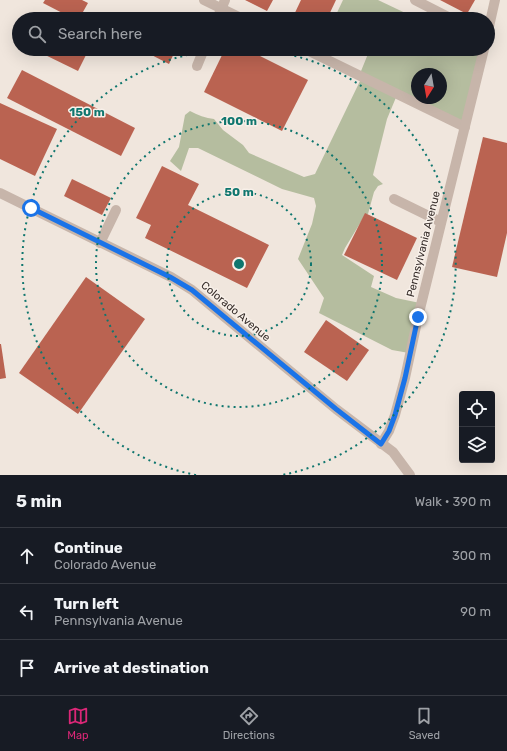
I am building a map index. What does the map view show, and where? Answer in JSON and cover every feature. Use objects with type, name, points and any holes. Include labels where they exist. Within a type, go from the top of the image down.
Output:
[{"type":"street","points":[[204,0],[223,4],[234,12]]},
{"type":"street","points":[[415,0],[438,12]]},
{"type":"street","points":[[492,12],[495,0]]},
{"type":"street","points":[[197,66],[201,56]]},
{"type":"street","points":[[320,56],[465,126]]},
{"type":"street","name":"Pennsylvania Avenue","points":[[381,444],[389,431],[395,415],[405,378],[418,317],[482,56]]},
{"type":"street","name":"Colorado Avenue","points":[[0,193],[170,277],[192,290],[329,404],[393,452],[410,475]]},
{"type":"street","points":[[394,199],[441,222]]},
{"type":"street","points":[[100,243],[116,210]]},
{"type":"green space","points":[[343,0],[378,0],[403,12],[337,12]]},
{"type":"green space","points":[[367,56],[479,56],[464,125],[417,104],[447,104],[447,68],[411,68],[411,101],[397,95],[387,119],[373,175],[383,184],[378,186],[374,192],[368,214],[365,215],[342,255],[374,276],[371,287],[396,298],[420,303],[409,353],[392,350],[319,313],[324,298],[298,259],[312,224],[316,206],[314,198],[282,189],[198,148],[189,148],[181,171],[170,161],[179,147],[185,115],[190,111],[214,119],[223,130],[243,145],[249,153],[304,177],[315,174],[360,81],[359,76]]},
{"type":"building","points":[[45,0],[82,0],[88,3],[83,12],[60,12],[43,3]]},
{"type":"building","points":[[245,0],[273,0],[267,11]]},
{"type":"building","points":[[301,0],[336,0],[330,12],[295,12]]},
{"type":"building","points":[[440,0],[475,0],[468,12],[463,12]]},
{"type":"building","points":[[47,56],[86,56],[78,71]]},
{"type":"building","points":[[154,56],[173,56],[169,64]]},
{"type":"building","points":[[222,56],[260,56],[308,80],[282,131],[204,92]]},
{"type":"building","points":[[22,70],[135,128],[121,156],[7,98]]},
{"type":"building","points":[[0,103],[57,129],[35,176],[0,159]]},
{"type":"building","points":[[483,137],[507,143],[507,233],[497,277],[452,267]]},
{"type":"building","points":[[162,166],[199,184],[188,205],[269,245],[247,288],[145,238],[151,225],[136,218]]},
{"type":"building","points":[[72,179],[111,198],[102,215],[64,196]]},
{"type":"building","points":[[365,213],[417,238],[397,280],[344,255]]},
{"type":"building","points":[[86,277],[145,319],[78,414],[19,373]]},
{"type":"building","points":[[326,320],[369,350],[347,381],[304,352]]},
{"type":"building","points":[[0,344],[6,378],[0,379]]},
{"type":"route","points":[[31,208],[170,277],[192,290],[336,409],[381,444],[389,431],[395,415],[405,378],[418,317]]}]
